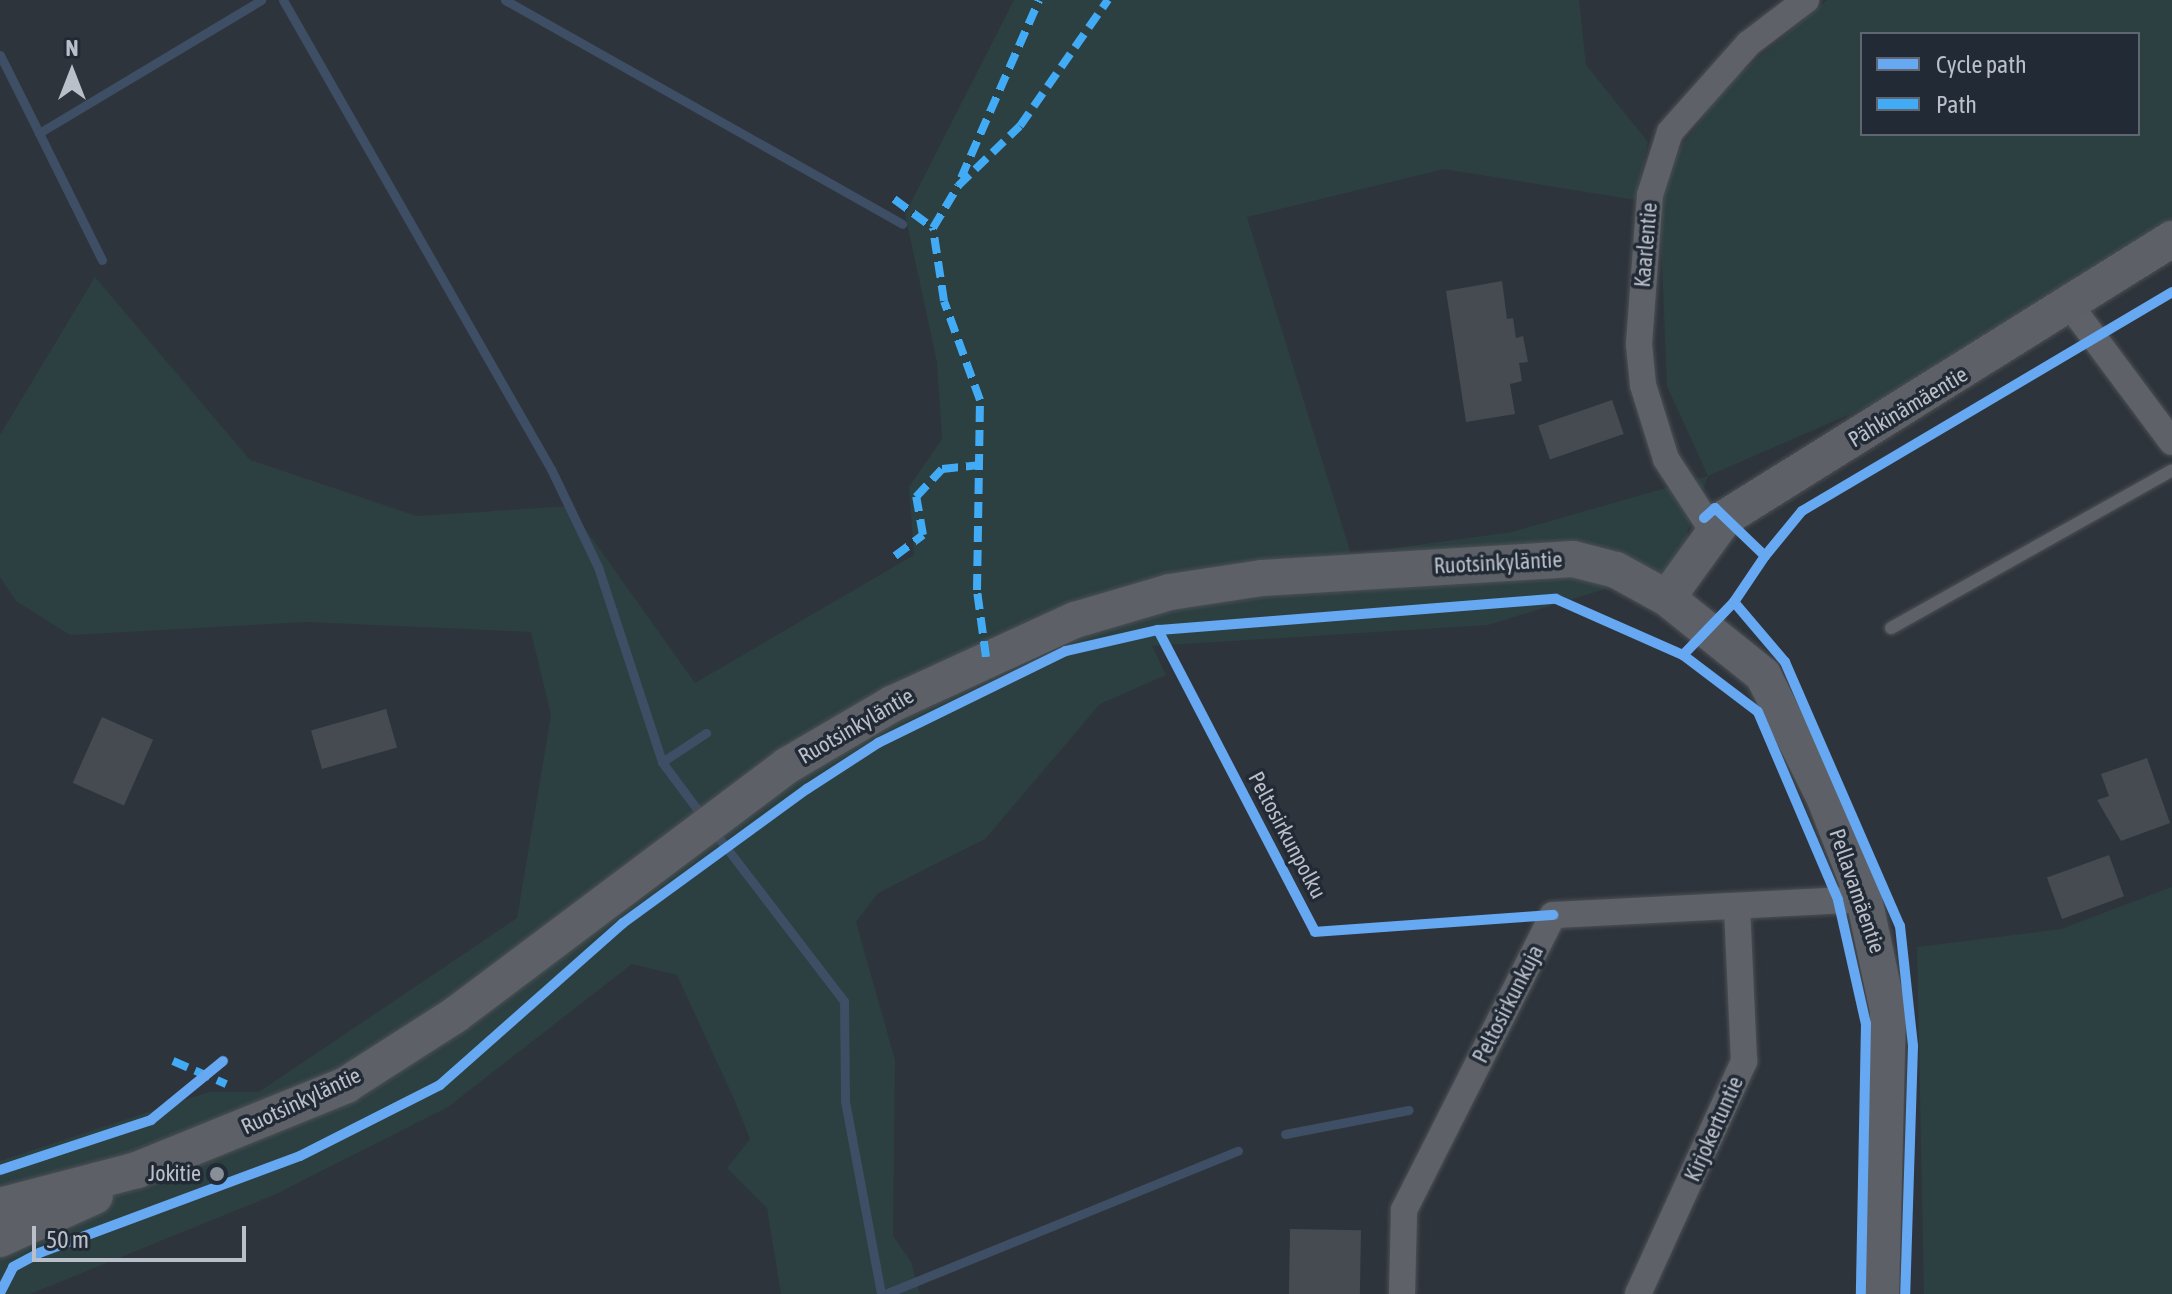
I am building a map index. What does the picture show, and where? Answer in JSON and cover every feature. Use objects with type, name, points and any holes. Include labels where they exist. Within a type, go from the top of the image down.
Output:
[{"type":"street","name":"Kaarlentie","points":[[1714,533],[1666,459],[1643,385],[1639,344],[1650,195],[1670,132],[1748,44],[1806,0]]},
{"type":"street","name":"Pähkinämäentie","points":[[1667,598],[1725,518],[2172,239]]},
{"type":"street","points":[[2069,304],[2172,442]]},
{"type":"street","name":"Ruotsinkyläntie","points":[[0,1239],[137,1170],[346,1085],[455,1015],[684,838],[788,765],[986,657],[1170,592],[1262,578],[1573,559],[1616,570],[1667,598]]},
{"type":"street","name":"Pellavamäentie","points":[[1667,598],[1763,675],[1864,899],[1888,1011],[1881,1294]]},
{"type":"street","name":"Peltosirkunkuja","points":[[1402,1294],[1404,1210],[1553,915],[1864,899]]},
{"type":"street","name":"Kirjokertuntie","points":[[1638,1294],[1744,1061],[1737,906]]},
{"type":"street","name":"Ruotsinkyläntie","points":[[0,1206],[137,1170]]},
{"type":"lane","points":[[1891,628],[2172,470]]},
{"type":"shaded area","points":[[1014,0],[1579,0],[1586,65],[1648,142],[1636,200],[1444,169],[1247,217],[1351,554],[1512,532],[1708,476],[1687,532],[1696,561],[1488,625],[1152,646],[1166,675],[1100,704],[985,839],[878,893],[856,922],[895,1060],[893,1236],[911,1262],[920,1294],[781,1294],[767,1208],[727,1168],[750,1139],[734,1099],[677,975],[632,964],[448,1107],[276,1194],[30,1294],[0,1294],[0,1161],[209,1092],[259,1092],[517,918],[551,715],[531,632],[307,622],[70,635],[16,601],[0,577],[0,435],[95,277],[250,460],[417,516],[569,506],[695,683],[914,555],[909,487],[942,439],[937,362],[905,214]]},
{"type":"shaded area","points":[[1827,0],[2172,0],[2172,220],[1903,391],[1708,476],[1667,386],[1660,216],[1672,160],[1725,86]]},
{"type":"shaded area","points":[[2172,887],[2172,1294],[1924,1294],[1917,947],[2061,929]]},
{"type":"building","points":[[1502,281],[1507,319],[1513,318],[1516,338],[1523,336],[1528,362],[1519,363],[1522,381],[1510,384],[1515,414],[1466,422],[1446,291]]},
{"type":"building","points":[[1612,400],[1624,434],[1550,459],[1538,425]]},
{"type":"building","points":[[386,709],[397,747],[322,769],[311,730]]},
{"type":"building","points":[[102,717],[153,740],[124,806],[73,783]]},
{"type":"building","points":[[2147,758],[2170,823],[2121,841],[2097,800],[2109,796],[2101,774]]},
{"type":"building","points":[[2109,855],[2124,896],[2062,919],[2047,878]]},
{"type":"building","points":[[1290,1229],[1361,1230],[1360,1294],[1289,1294]]},
{"type":"waterway","points":[[102,260],[39,133],[261,0]]},
{"type":"waterway","points":[[283,0],[551,469],[598,567],[662,762],[703,817]]},
{"type":"waterway","points":[[505,0],[902,224]]},
{"type":"waterway","points":[[0,55],[39,133]]},
{"type":"waterway","points":[[662,762],[706,733]]},
{"type":"waterway","points":[[712,829],[844,1001],[845,1101],[881,1294]]},
{"type":"waterway","points":[[1285,1134],[1409,1110]]},
{"type":"waterway","points":[[885,1294],[1238,1151]]},
{"type":"marked path","points":[[961,178],[1039,0]]},
{"type":"marked path","points":[[986,657],[977,590],[980,400],[944,301],[933,228],[958,186],[1020,126],[1108,0]]},
{"type":"marked path","points":[[894,199],[933,228]]},
{"type":"marked path","points":[[895,556],[923,535],[916,497],[942,469],[979,465]]},
{"type":"marked path","points":[[173,1061],[226,1084]]},
{"type":"cycle path","points":[[1765,556],[1802,511],[2172,292]]},
{"type":"cycle path","points":[[1704,518],[1715,508],[1765,556],[1734,602],[1785,662],[1900,926],[1913,1046],[1905,1294]]},
{"type":"cycle path","points":[[0,1293],[13,1267],[39,1253],[300,1156],[440,1085],[623,923],[807,789],[878,743],[1066,651],[1158,630],[1556,599],[1683,655],[1734,602]]},
{"type":"cycle path","name":"Peltosirkunpolku","points":[[1158,630],[1315,932],[1553,915]]},
{"type":"cycle path","points":[[1683,655],[1758,712],[1838,900],[1866,1024],[1861,1294]]},
{"type":"cycle path","points":[[0,1170],[151,1120],[223,1061]]},
{"type":"place","name":"Jokitie","points":[[217,1174]]}]
